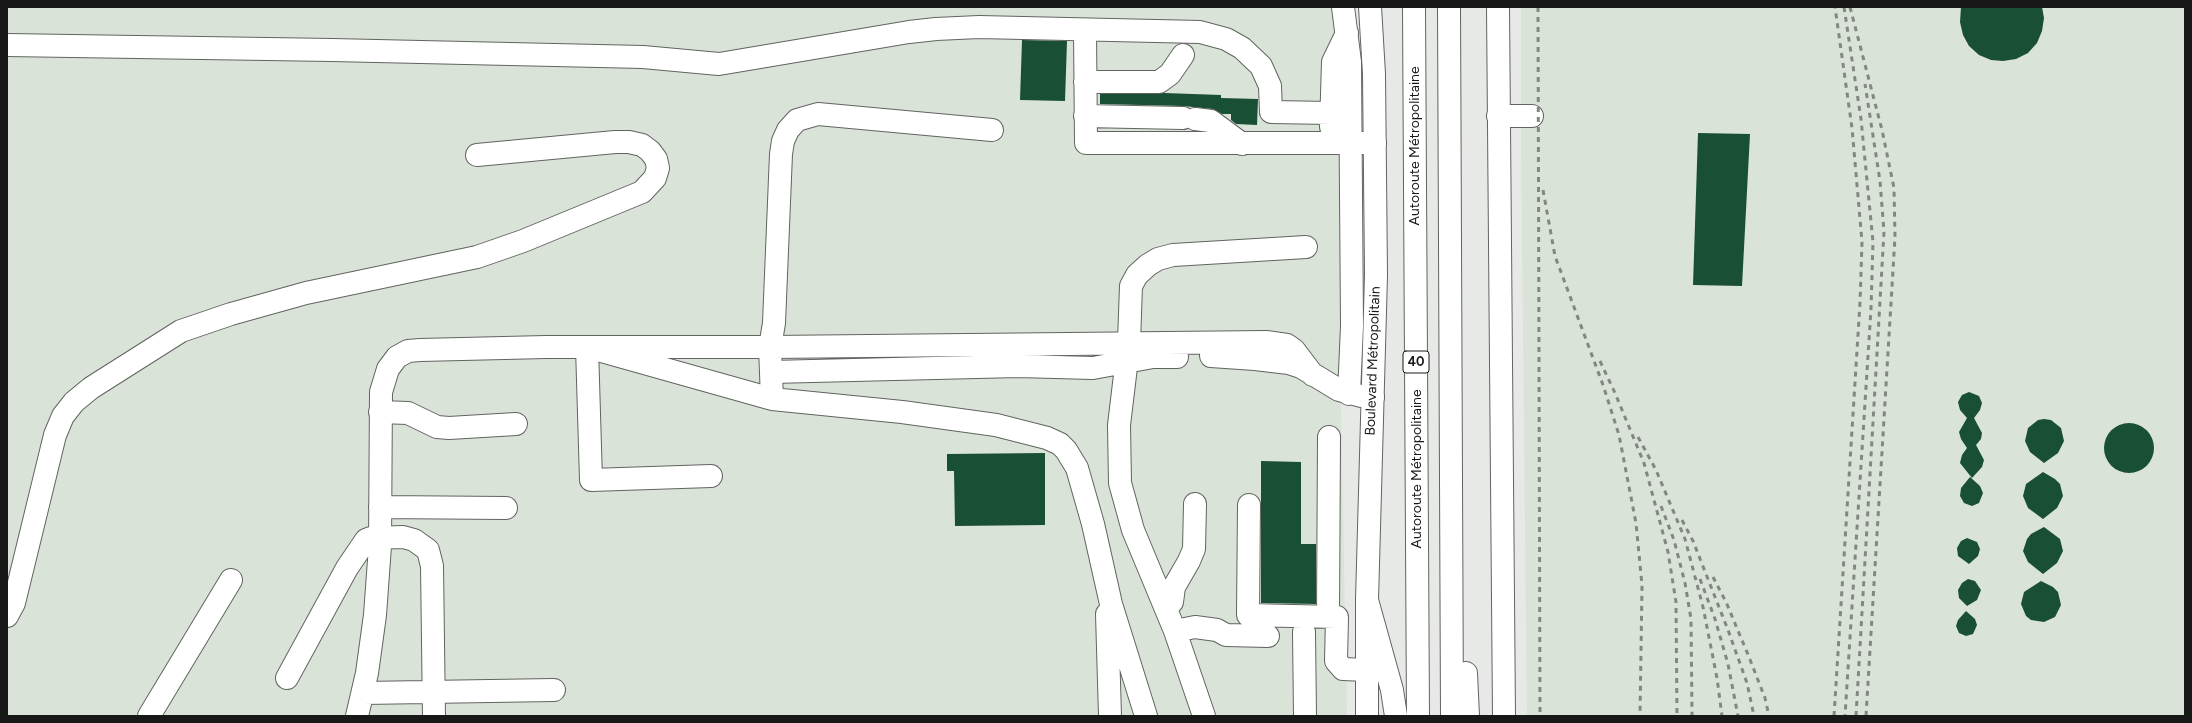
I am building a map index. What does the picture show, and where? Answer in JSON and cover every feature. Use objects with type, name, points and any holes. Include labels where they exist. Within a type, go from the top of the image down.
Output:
[{"type":"main road","points":[[1343,7],[1350,62],[1341,144],[1352,326],[1349,394]]},
{"type":"main road","name":"Boulevard Métropolitain","points":[[1367,716],[1366,600],[1376,275],[1374,74],[1370,7]]},
{"type":"main road","name":"Autoroute Métropolitaine","points":[[1414,7],[1418,716]]},
{"type":"main road","points":[[1449,7],[1452,716]]},
{"type":"main road","points":[[1498,7],[1504,716]]},
{"type":"main road","points":[[7,45],[643,57],[719,64],[909,32],[936,29],[979,27],[1200,32],[1226,40],[1242,48],[1261,66],[1270,86],[1272,112],[1331,112]]},
{"type":"main road","points":[[1085,30],[1086,143],[1375,144]]},
{"type":"main road","points":[[1341,144],[1331,112],[1333,62],[1347,33]]},
{"type":"main road","points":[[1085,82],[1159,82],[1170,74],[1183,55]]},
{"type":"main road","points":[[1287,112],[1287,144]]},
{"type":"main road","points":[[772,399],[770,347],[774,323],[783,141],[788,130],[797,120],[809,116],[824,115],[992,130]]},
{"type":"main road","points":[[1086,116],[1189,118],[1211,120],[1242,144]]},
{"type":"main road","points":[[1498,116],[1532,116]]},
{"type":"main road","points":[[7,616],[14,603],[55,435],[63,416],[74,402],[91,388],[181,331],[231,314],[306,293],[477,257],[523,241],[642,192],[655,178],[658,168],[656,159],[650,151],[642,145],[629,142],[477,155]]},
{"type":"main road","points":[[1204,716],[1175,631],[1133,530],[1120,483],[1119,425],[1128,352],[1131,286],[1137,275],[1158,259],[1184,254],[1306,247]]},
{"type":"main road","points":[[357,716],[363,693],[375,615],[380,538],[381,392],[388,369],[397,357],[408,351],[587,347],[770,347],[1128,352],[1280,343],[1294,350],[1313,375],[1349,394],[1373,397]]},
{"type":"main road","points":[[587,347],[772,399],[902,412],[996,425],[1047,438],[1060,444],[1066,450],[1077,468],[1093,524],[1106,583],[1146,716]]},
{"type":"main road","points":[[587,347],[591,480],[711,476]]},
{"type":"main road","points":[[771,372],[1018,366],[1093,368],[1128,352]]},
{"type":"main road","points":[[380,412],[408,413],[418,416],[436,427],[448,428],[516,424]]},
{"type":"main road","points":[[1451,436],[1468,716]]},
{"type":"main road","points":[[1328,616],[1329,437]]},
{"type":"main road","points":[[1166,608],[1172,602],[1174,587],[1194,549],[1195,504]]},
{"type":"main road","points":[[1249,505],[1248,615],[1337,617],[1336,661],[1339,666],[1348,671],[1367,670]]},
{"type":"main road","points":[[380,507],[506,508]]},
{"type":"main road","points":[[287,678],[359,549],[366,540],[403,537],[414,540],[428,550],[432,566],[434,716]]},
{"type":"main road","points":[[149,716],[231,580]]},
{"type":"main road","points":[[1106,583],[1110,716]]},
{"type":"main road","points":[[1366,600],[1392,690],[1396,716]]},
{"type":"main road","points":[[1175,631],[1195,627],[1217,630],[1226,635],[1268,636]]},
{"type":"main road","points":[[1304,632],[1306,716]]},
{"type":"main road","points":[[363,693],[554,690]]},
{"type":"shaded area","points":[[7,7],[1344,7],[1341,408],[1347,716],[7,716]]},
{"type":"shaded area","points":[[1521,7],[2185,7],[2185,716],[1527,716]]},
{"type":"building","points":[[1961,7],[2042,7],[2044,18],[2042,31],[2037,43],[2028,53],[2016,59],[2003,61],[1991,60],[1979,55],[1969,46],[1963,35],[1960,22]]},
{"type":"building","points":[[1022,40],[1067,41],[1065,101],[1020,100]]},
{"type":"building","points":[[1164,93],[1221,95],[1221,98],[1258,99],[1257,125],[1236,124],[1231,120],[1231,114],[1222,114],[1213,109],[1183,106],[1100,104],[1100,94]]},
{"type":"building","points":[[1698,133],[1750,134],[1742,286],[1693,285]]},
{"type":"building","points":[[1969,392],[1979,396],[1982,403],[1980,410],[1974,418],[1982,433],[1981,439],[1976,445],[1984,460],[1982,467],[1972,478],[1960,463],[1962,455],[1967,448],[1961,439],[1959,432],[1967,418],[1960,410],[1958,402],[1962,395]]},
{"type":"building","points":[[2038,420],[2051,420],[2061,428],[2064,441],[2058,453],[2044,463],[2030,452],[2025,441],[2028,428]]},
{"type":"building","points":[[2129,423],[2139,425],[2147,430],[2152,438],[2154,448],[2152,458],[2147,466],[2139,471],[2129,473],[2119,471],[2111,466],[2106,458],[2104,448],[2106,438],[2111,430],[2119,425]]},
{"type":"building","points":[[1045,453],[1045,525],[955,526],[954,471],[947,471],[947,454]]},
{"type":"building","points":[[1261,461],[1301,462],[1301,544],[1316,544],[1316,604],[1261,603]]},
{"type":"building","points":[[2043,472],[2055,479],[2060,484],[2063,496],[2057,508],[2043,519],[2028,508],[2023,496],[2026,484]]},
{"type":"building","points":[[1970,477],[1980,486],[1983,493],[1979,503],[1972,506],[1964,503],[1960,496],[1961,488]]},
{"type":"building","points":[[2044,527],[2060,539],[2063,551],[2057,563],[2043,574],[2028,562],[2023,551],[2027,539],[2031,534]]},
{"type":"building","points":[[1967,538],[1977,542],[1980,549],[1978,556],[1969,564],[1958,556],[1957,548],[1961,541]]},
{"type":"building","points":[[1968,579],[1975,581],[1981,590],[1977,600],[1967,606],[1959,598],[1958,590],[1962,583]]},
{"type":"building","points":[[2041,581],[2053,587],[2058,592],[2061,605],[2055,617],[2044,622],[2031,620],[2026,616],[2021,604],[2024,592]]},
{"type":"building","points":[[1966,611],[1975,619],[1977,625],[1973,634],[1966,636],[1959,633],[1956,626],[1958,620]]},
{"type":"railway","points":[[1538,7],[1540,716]]},
{"type":"railway","points":[[1834,716],[1860,303],[1862,242],[1852,128],[1835,7]]},
{"type":"railway","points":[[1844,7],[1861,119],[1873,242],[1871,309],[1845,716]]},
{"type":"railway","points":[[1850,7],[1882,130],[1894,188],[1895,237],[1866,716]]},
{"type":"railway","points":[[1856,716],[1884,232],[1880,181],[1865,84]]},
{"type":"railway","points":[[1543,190],[1555,256],[1603,385],[1619,435],[1636,523],[1642,585],[1640,716]]},
{"type":"railway","points":[[1600,361],[1644,463],[1668,552],[1676,602],[1677,716]]},
{"type":"railway","points":[[1638,437],[1656,470],[1685,539],[1703,607],[1717,678],[1722,716]]},
{"type":"railway","points":[[1661,506],[1674,540],[1685,583],[1691,619],[1692,716]]},
{"type":"railway","points":[[1682,520],[1693,541],[1728,630],[1747,683],[1754,716]]},
{"type":"railway","points":[[1713,577],[1726,602],[1749,657],[1765,698],[1769,716]]},
{"type":"railway","points":[[1700,579],[1715,619],[1728,664],[1738,716]]}]
